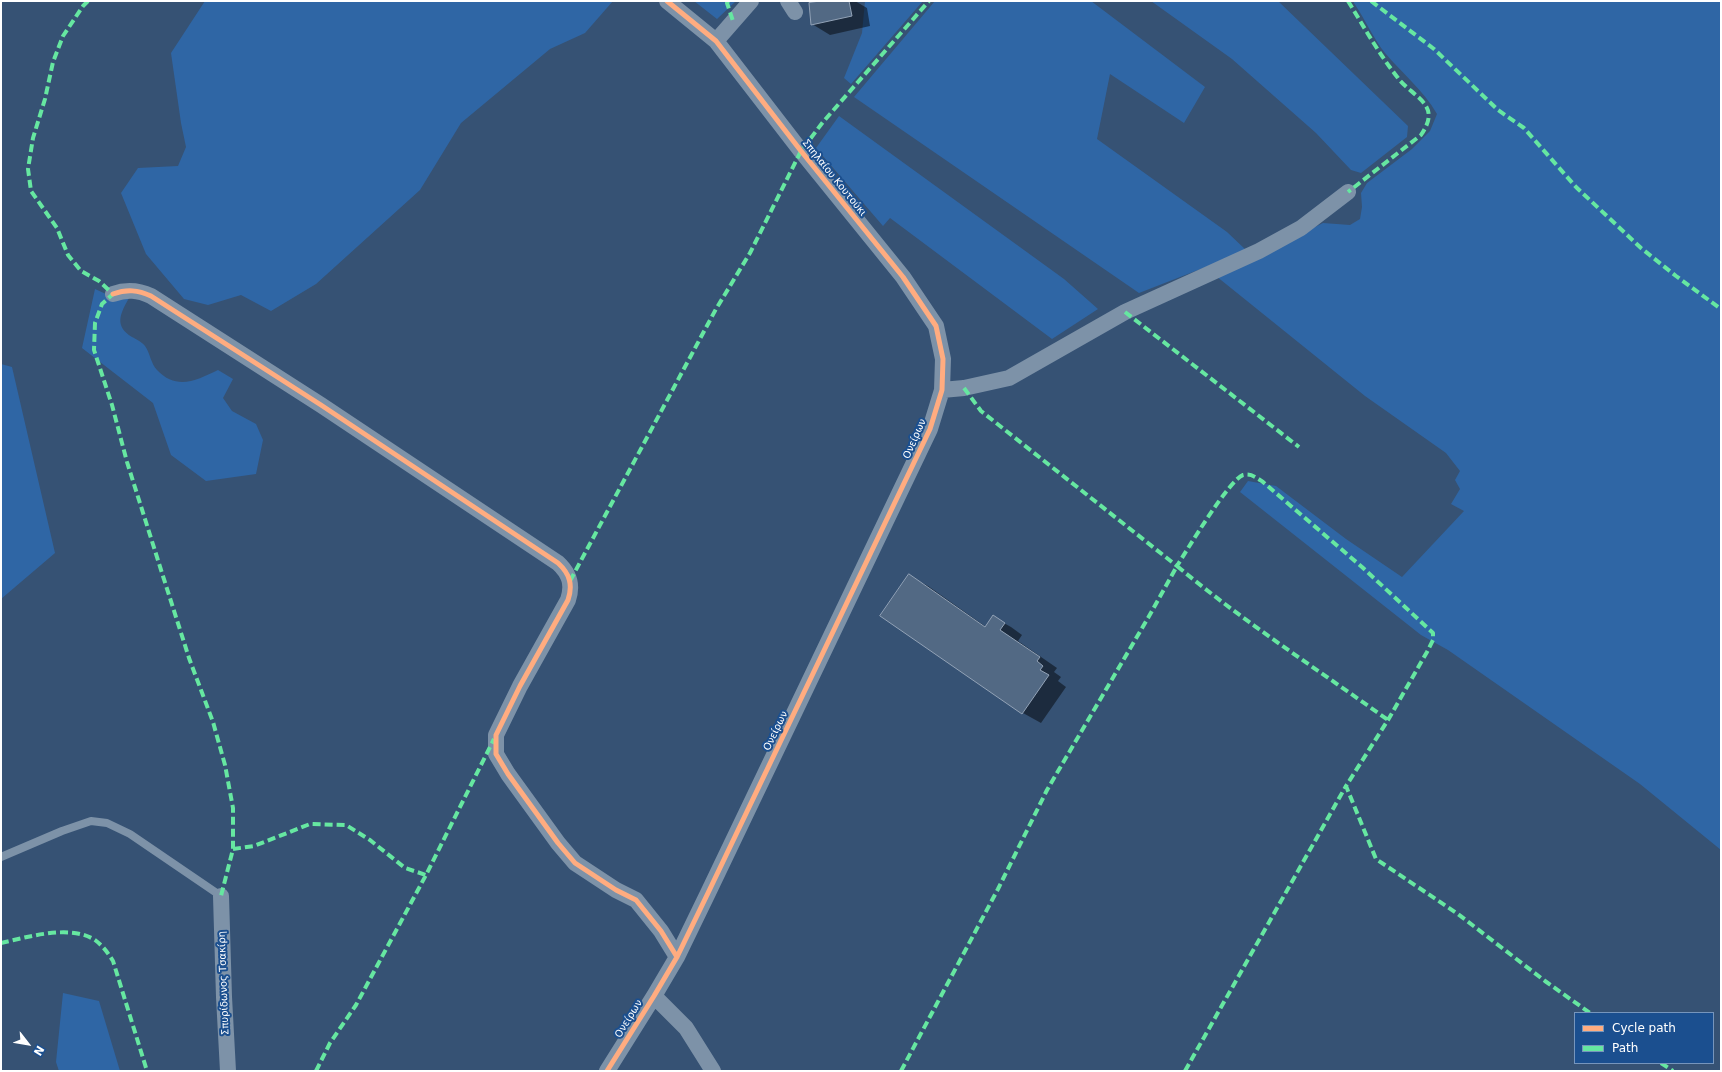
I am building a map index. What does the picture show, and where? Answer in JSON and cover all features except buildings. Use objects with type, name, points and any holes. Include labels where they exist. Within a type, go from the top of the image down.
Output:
[{"type":"street","name":"Σπηλαίου Κουτούκι","points":[[667,1],[716,41],[801,151],[903,277],[936,326],[943,359],[942,390]]},
{"type":"street","points":[[716,41],[751,1]]},
{"type":"street","points":[[942,390],[964,388],[1009,378],[1125,312],[1259,251],[1301,228],[1348,192]]},
{"type":"street","points":[[113,294],[123,290],[139,291],[151,296],[321,405],[552,558],[566,571],[570,581],[571,591],[568,600],[520,686],[496,735],[496,754],[508,774],[558,843],[575,863],[616,890],[636,900],[661,931],[677,957]]},
{"type":"street","name":"Ονείρων","points":[[607,1071],[677,957],[930,430],[942,390]]},
{"type":"street","name":"Σπυρίδωνος Τσακίρη","points":[[221,896],[228,1071]]},
{"type":"street","points":[[654,996],[686,1028],[713,1071]]},
{"type":"lane","points":[[1,857],[62,831],[91,821],[107,823],[130,834],[221,896]]},
{"type":"shaded area","points":[[205,1],[613,1],[585,33],[550,49],[461,123],[420,190],[316,284],[271,311],[241,295],[208,305],[184,299],[146,254],[121,193],[138,168],[178,166],[186,147],[171,53]]},
{"type":"shaded area","points":[[694,1],[736,1],[717,19]]},
{"type":"shaded area","points":[[865,1],[923,1],[851,84],[844,78],[862,33]]},
{"type":"shaded area","points":[[935,1],[1091,1],[1205,87],[1184,123],[1110,74],[1097,139],[1227,232],[1247,251],[1139,293],[854,97]]},
{"type":"shaded area","points":[[1151,1],[1278,1],[1408,126],[1407,137],[1361,173],[1351,170],[1316,133],[1232,59]]},
{"type":"shaded area","points":[[1354,1],[1721,1],[1721,850],[1640,784],[1448,650],[1421,635],[1240,492],[1248,481],[1276,486],[1346,539],[1402,577],[1464,511],[1451,504],[1460,489],[1455,480],[1460,471],[1446,453],[1365,396],[1216,276],[1323,223],[1350,225],[1360,219],[1362,207],[1361,193],[1367,183],[1412,149],[1430,131],[1437,114],[1419,90],[1385,53]]},
{"type":"shaded area","points":[[839,116],[1064,279],[1098,309],[1052,339],[890,218],[883,226],[816,148]]},
{"type":"shaded area","points":[[95,289],[117,299],[129,298],[120,319],[123,329],[126,333],[144,345],[155,368],[165,376],[172,380],[187,382],[218,370],[233,379],[223,398],[232,411],[256,424],[263,440],[256,474],[206,481],[171,455],[153,403],[82,348]]},
{"type":"shaded area","points":[[1,364],[12,367],[55,553],[1,599]]},
{"type":"shaded area","points":[[63,993],[99,1001],[120,1071],[59,1071],[56,1062]]},
{"type":"marked path","points":[[88,1],[63,36],[53,62],[45,99],[33,138],[28,169],[31,191],[57,228],[68,255],[81,271],[99,281],[113,294],[102,304],[95,323],[94,350],[162,573],[189,658],[213,722],[225,765],[233,808],[233,849],[221,896]]},
{"type":"marked path","points":[[728,1],[727,3],[733,21]]},
{"type":"marked path","points":[[570,581],[716,309],[750,253],[801,151],[823,122],[929,1]]},
{"type":"marked path","points":[[1348,1],[1391,69],[1401,82],[1420,99],[1426,106],[1429,113],[1427,125],[1421,135],[1348,192]]},
{"type":"marked path","points":[[1371,1],[1434,49],[1498,110],[1524,128],[1576,187],[1641,248],[1721,309]]},
{"type":"marked path","points":[[1125,312],[1299,447]]},
{"type":"marked path","points":[[964,388],[981,411],[1177,566],[1208,516],[1228,489],[1243,475],[1251,475],[1263,482],[1362,567],[1433,633],[1433,640],[1427,652],[1388,720],[1346,786],[1376,859],[1458,914],[1545,981],[1589,1012]]},
{"type":"marked path","points":[[901,1071],[998,889],[1047,790],[1177,566],[1254,626],[1388,720]]},
{"type":"marked path","points":[[316,1071],[330,1043],[356,1005],[426,875],[494,739]]},
{"type":"marked path","points":[[1185,1071],[1346,786]]},
{"type":"marked path","points":[[233,849],[254,846],[310,824],[346,825],[370,840],[405,868],[426,875]]},
{"type":"marked path","points":[[1,943],[36,935],[61,932],[85,935],[98,942],[113,961],[147,1071]]},
{"type":"marked path","points":[[1662,1064],[1673,1071]]},
{"type":"cycle path","points":[[607,1071],[677,957],[930,429],[942,390],[943,359],[936,326],[903,277],[801,151],[716,41],[667,1]]},
{"type":"cycle path","points":[[113,294],[123,291],[132,291],[142,292],[151,296],[321,405],[562,567],[568,576],[570,585],[568,600],[520,686],[496,735],[496,754],[508,774],[558,843],[575,863],[616,890],[636,900],[661,931],[677,957]]}]
